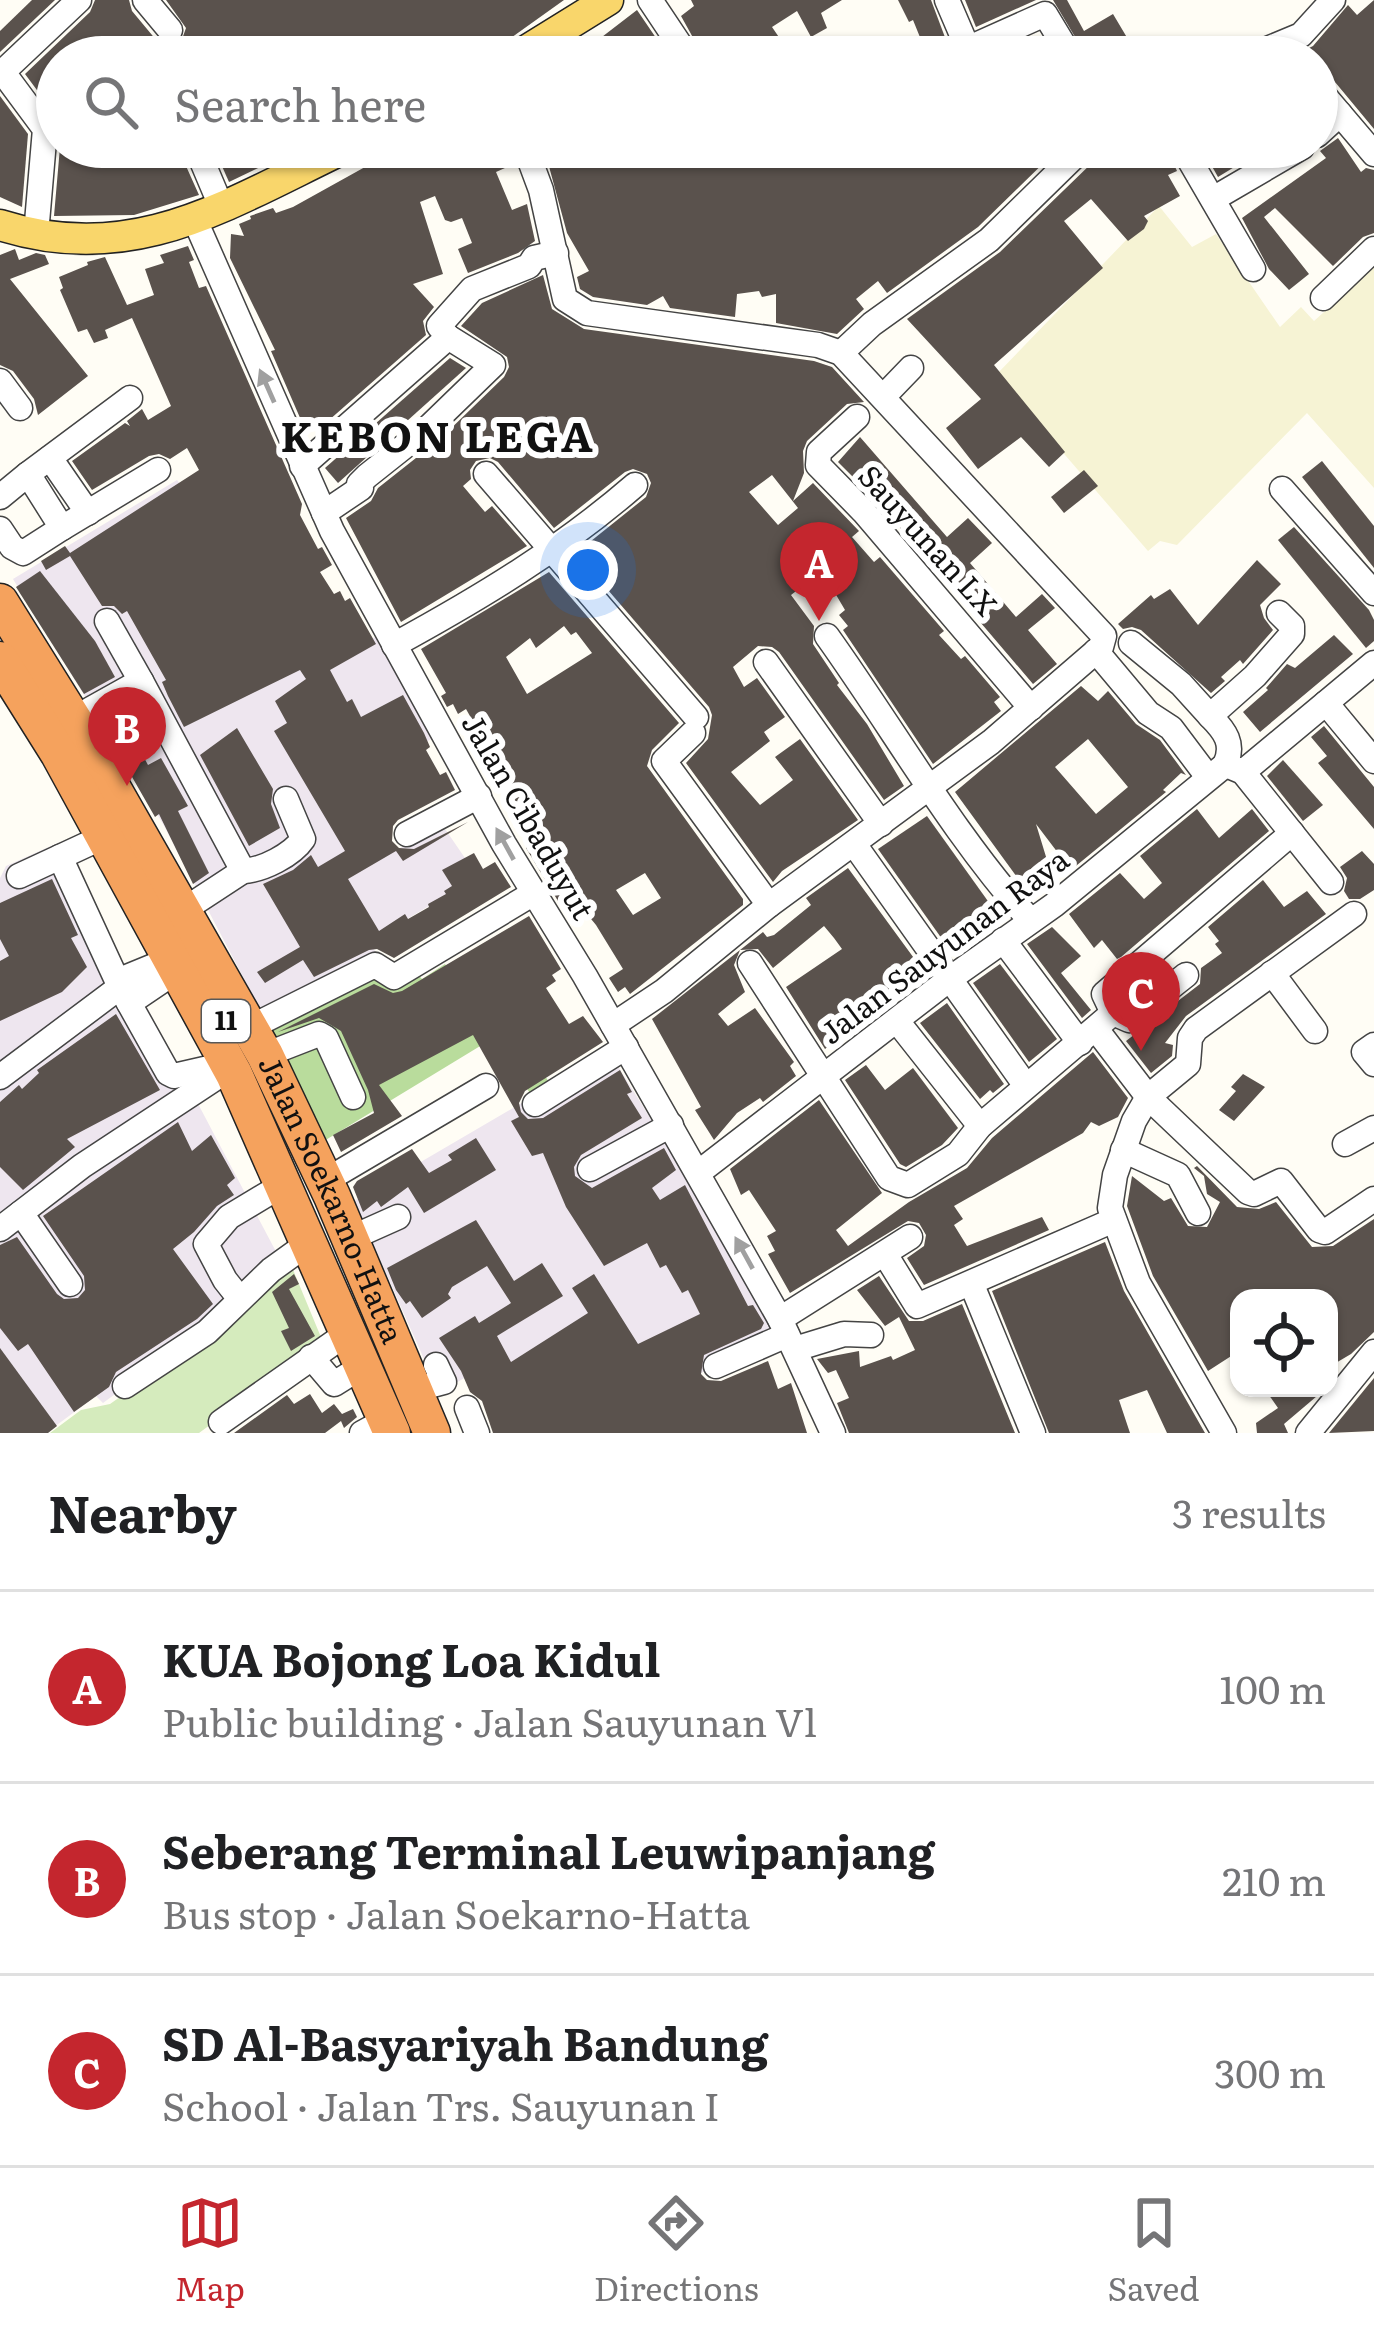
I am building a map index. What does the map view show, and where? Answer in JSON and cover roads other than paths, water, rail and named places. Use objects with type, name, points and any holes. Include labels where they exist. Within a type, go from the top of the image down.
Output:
[{"type":"highway","name":"Jalan Soekarno-Hatta","points":[[0,602],[73,719],[257,1041],[351,1238],[425,1377],[432,1433]]},
{"type":"highway","name":"11","points":[[0,628],[74,745],[250,1063],[416,1433]]},
{"type":"highway","name":"11","points":[[0,660],[70,773],[234,1074],[376,1432]]},
{"type":"highway","name":"Jalan Soekarno-Hatta","points":[[0,702],[74,850],[160,973],[296,1252],[332,1357],[376,1432]]},
{"type":"main road","points":[[550,36],[608,0]]},
{"type":"main road","points":[[0,224],[86,241],[153,234],[301,168]]},
{"type":"street","points":[[41,36],[79,0]]},
{"type":"street","points":[[145,0],[170,30]]},
{"type":"street","points":[[650,0],[674,36]]},
{"type":"street","points":[[947,0],[955,36]]},
{"type":"street","points":[[1298,36],[1333,0]]},
{"type":"street","points":[[996,36],[1045,14],[1058,36]]},
{"type":"street","points":[[36,41],[5,75],[36,116]]},
{"type":"street","points":[[1338,112],[1374,154]]},
{"type":"street","points":[[36,233],[42,168]]},
{"type":"street","name":"Jalan Cibaduyut","points":[[203,168],[207,212],[324,513],[533,893],[698,1173],[787,1334],[833,1433]]},
{"type":"street","points":[[533,168],[566,298],[587,313],[818,345],[842,353],[1101,629],[1104,641],[1031,708],[928,790],[769,905],[535,1105]]},
{"type":"street","points":[[842,353],[872,324],[989,240],[1063,168]]},
{"type":"street","points":[[1195,168],[1253,269]]},
{"type":"street","points":[[1213,199],[1266,168]]},
{"type":"street","points":[[1323,298],[1374,249]]},
{"type":"street","points":[[324,513],[361,488],[367,476],[430,426],[494,365],[448,337],[439,326],[472,289],[529,266],[534,258],[556,253]]},
{"type":"street","points":[[302,466],[448,337]]},
{"type":"street","points":[[884,396],[911,368]]},
{"type":"street","points":[[0,380],[20,408]]},
{"type":"street","points":[[0,497],[130,398]]},
{"type":"street","name":"Sauyunan LX","points":[[857,417],[819,452],[818,465],[864,512],[1031,708]]},
{"type":"street","points":[[50,458],[88,512]]},
{"type":"street","points":[[0,529],[22,553],[158,470]]},
{"type":"street","points":[[28,474],[62,528]]},
{"type":"street","points":[[486,474],[694,725],[664,761],[769,905]]},
{"type":"street","points":[[394,645],[554,551],[634,485]]},
{"type":"street","points":[[1282,489],[1374,593]]},
{"type":"street","points":[[1210,716],[1292,634],[1292,626],[1279,613]]},
{"type":"street","points":[[107,621],[243,871]]},
{"type":"street","points":[[827,636],[882,713],[928,790],[1030,920]]},
{"type":"street","points":[[1131,643],[1180,684],[1228,738],[1225,771]]},
{"type":"street","points":[[1096,652],[1148,713],[1225,771],[1292,833],[1331,881]]},
{"type":"street","points":[[766,662],[880,824]]},
{"type":"street","name":"Jalan Sauyunan Raya","points":[[698,1173],[1225,771],[1374,664]]},
{"type":"street","points":[[73,719],[141,681]]},
{"type":"street","points":[[1325,703],[1374,760]]},
{"type":"street","points":[[407,834],[479,796]]},
{"type":"street","points":[[182,911],[243,871],[262,867],[298,847],[303,838],[286,799]]},
{"type":"street","points":[[1098,1027],[1105,990],[1292,833]]},
{"type":"street","points":[[854,844],[1026,1086]]},
{"type":"street","points":[[19,876],[74,850],[122,990],[168,1073],[206,1073]]},
{"type":"street","points":[[257,1041],[375,964],[394,977],[533,893]]},
{"type":"street","points":[[1224,1433],[1138,1282],[1110,1204],[1124,1150],[1148,1096],[1188,1064],[1190,1038],[1196,1029],[1354,914]]},
{"type":"street","points":[[1003,940],[1098,1027],[1148,1096],[1248,1192],[1282,1182],[1319,1230],[1328,1232],[1374,1199]]},
{"type":"street","points":[[750,963],[889,1178],[908,1185],[958,1154],[980,1126],[1098,1027],[1133,1018],[1186,975]]},
{"type":"street","points":[[0,1077],[122,990],[160,973]]},
{"type":"street","points":[[1272,973],[1316,1031]]},
{"type":"street","points":[[897,1021],[980,1126]]},
{"type":"street","points":[[257,1041],[319,1034],[326,1038],[352,1097]]},
{"type":"street","points":[[1374,1045],[1364,1052],[1374,1064]]},
{"type":"street","points":[[0,1229],[206,1073]]},
{"type":"street","points":[[325,1181],[486,1086]]},
{"type":"street","points":[[590,1168],[671,1125]]},
{"type":"street","points":[[1346,1144],[1374,1128]]},
{"type":"street","points":[[1124,1150],[1178,1175],[1198,1213]]},
{"type":"street","points":[[240,1298],[206,1244],[229,1216],[269,1193]]},
{"type":"street","points":[[21,1214],[70,1284]]},
{"type":"street","points":[[351,1238],[398,1217]]},
{"type":"street","points":[[885,1254],[917,1306],[1115,1222]]},
{"type":"street","points":[[716,1366],[787,1334],[910,1238]]},
{"type":"street","points":[[125,1386],[206,1332],[296,1252]]},
{"type":"street","points":[[972,1285],[1033,1433]]},
{"type":"street","points":[[787,1334],[871,1335]]},
{"type":"street","points":[[1308,1433],[1372,1355]]},
{"type":"street","points":[[221,1422],[332,1357]]},
{"type":"street","points":[[467,1408],[477,1433]]},
{"type":"place","name":"KUA Bojong Loa Kidul","points":[[819,621]]},
{"type":"place","name":"Seberang Terminal Leuwipanjang","points":[[127,786]]},
{"type":"place","name":"SD Al-Basyariyah Bandung","points":[[1141,1051]]},
{"type":"district","name":"KEBON LEGA","points":[[438,437]]}]
